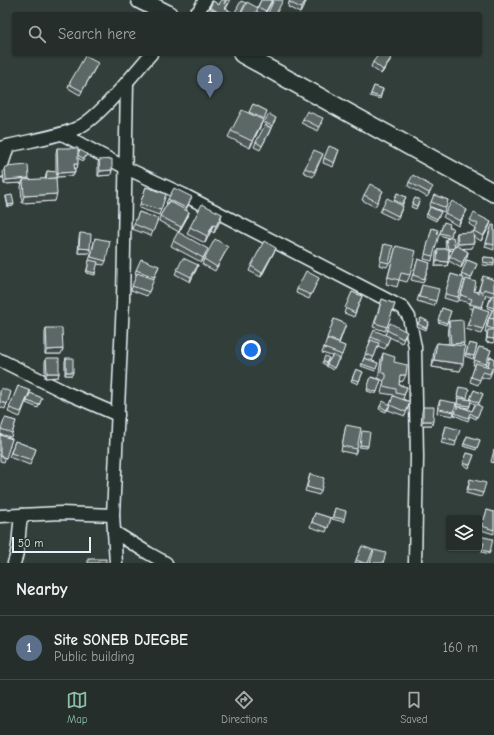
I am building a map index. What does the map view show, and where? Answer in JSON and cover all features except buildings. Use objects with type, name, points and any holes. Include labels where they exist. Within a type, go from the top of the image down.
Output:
[{"type":"street","points":[[140,0],[164,12]]},
{"type":"street","points":[[198,12],[206,0]]},
{"type":"street","points":[[0,172],[4,147],[62,134],[76,129],[93,118],[149,56]]},
{"type":"street","points":[[246,56],[494,193]]},
{"type":"street","points":[[116,563],[113,514],[123,301],[127,82]]},
{"type":"street","points":[[62,134],[126,168],[184,194],[403,308],[409,316],[415,347],[417,457],[415,563]]},
{"type":"street","points":[[0,360],[67,393],[118,415]]},
{"type":"street","points":[[0,516],[61,513],[113,514]]},
{"type":"street","points":[[14,563],[19,546],[20,521],[22,514]]},
{"type":"street","points":[[114,532],[166,563]]},
{"type":"place","name":"Site SONEB DJEGBE","points":[[210,98]]}]
